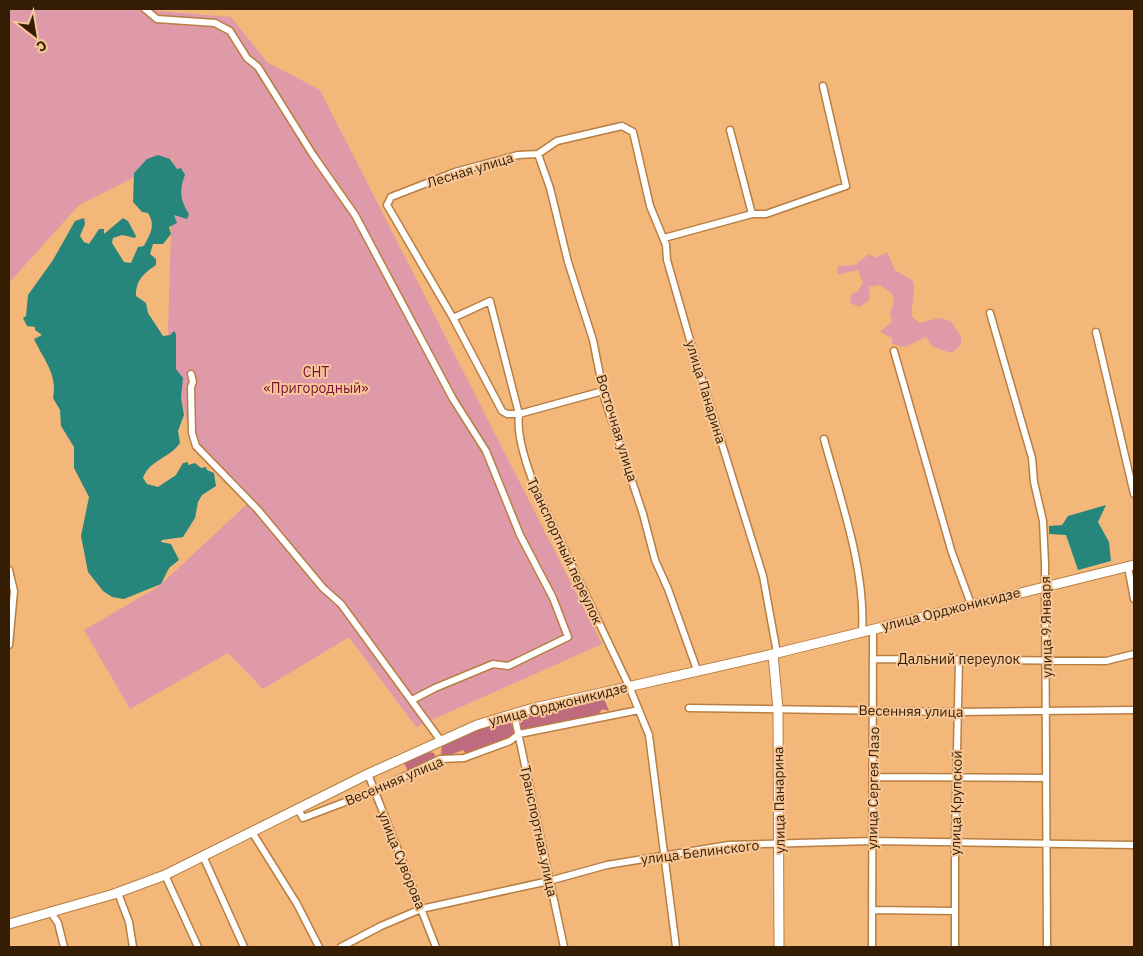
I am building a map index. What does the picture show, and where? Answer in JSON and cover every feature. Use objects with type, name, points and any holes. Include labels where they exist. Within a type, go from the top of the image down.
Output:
[{"type":"main road","name":"улица Орджоникидзе","points":[[9,924],[118,892],[165,875],[368,774],[477,725],[629,686],[775,653],[1131,566]]},
{"type":"main road","name":"улица Панарина","points":[[775,653],[778,709],[780,842],[779,947]]},
{"type":"street","points":[[145,9],[157,18],[215,23],[230,32],[247,58],[258,67],[313,155],[355,215],[453,399],[486,451],[520,535],[556,606],[568,637],[508,666],[492,664],[412,700]]},
{"type":"street","points":[[664,238],[752,214],[766,214],[846,186],[823,86]]},
{"type":"street","name":"Лесная улица","points":[[453,318],[387,204],[391,197],[455,172],[518,155],[538,154],[557,141],[622,126],[634,132]]},
{"type":"street","points":[[730,130],[752,214]]},
{"type":"street","name":"улица Панарина","points":[[634,132],[650,206],[664,238],[667,260],[694,354],[763,576],[775,653]]},
{"type":"street","name":"Восточная улица","points":[[538,154],[550,188],[568,262],[593,340],[603,391],[643,514],[654,560],[668,589],[697,670]]},
{"type":"street","name":"Транспортный переулок","points":[[453,318],[490,301],[519,414],[517,425],[526,466],[629,686]]},
{"type":"street","name":"улица 9 Января","points":[[990,313],[1032,458],[1034,482],[1043,521],[1047,711],[1045,844],[1047,947]]},
{"type":"street","points":[[453,318],[502,411],[507,414],[519,414],[603,391]]},
{"type":"street","points":[[1096,332],[1134,494]]},
{"type":"street","points":[[894,351],[952,553],[971,604]]},
{"type":"street","points":[[191,374],[193,382],[191,387],[192,433],[196,446],[258,510],[324,588],[341,604],[441,740]]},
{"type":"street","points":[[824,439],[851,535],[862,616],[862,631]]},
{"type":"street","points":[[1131,566],[1134,599]]},
{"type":"street","points":[[9,570],[14,591],[9,645]]},
{"type":"street","name":"улица Сергея Лазо","points":[[872,947],[875,710],[873,629]]},
{"type":"street","name":"Дальний переулок","points":[[874,659],[1106,661],[1134,654]]},
{"type":"street","name":"улица Крупской","points":[[955,947],[959,659]]},
{"type":"street","points":[[629,686],[649,735],[676,947]]},
{"type":"street","name":"Весенняя улица","points":[[689,708],[958,712],[1134,710]]},
{"type":"street","name":"Весенняя улица","points":[[298,809],[303,818],[374,791],[440,759],[464,758],[510,741],[519,734],[639,710]]},
{"type":"street","name":"Транспортная улица","points":[[514,714],[564,947]]},
{"type":"street","name":"улица Суворова","points":[[368,774],[436,947]]},
{"type":"street","points":[[874,777],[1046,778]]},
{"type":"street","points":[[252,832],[297,904],[319,947]]},
{"type":"street","name":"улица Белинского","points":[[341,947],[381,926],[421,909],[549,881],[607,865],[729,845],[780,842],[872,841],[1134,845]]},
{"type":"street","points":[[203,856],[244,947]]},
{"type":"street","points":[[165,875],[198,947]]},
{"type":"street","points":[[118,892],[129,922],[133,947]]},
{"type":"street","points":[[872,910],[955,911]]},
{"type":"street","points":[[50,911],[58,923],[64,947]]},
{"type":"green space","name":"СНТ «Пригородный»","points":[[9,9],[155,9],[158,11],[231,17],[267,62],[320,90],[602,644],[416,727],[349,637],[263,689],[228,653],[130,709],[84,630],[158,587],[247,504],[202,458],[192,443],[182,400],[168,333],[173,158],[79,205],[9,283]]},
{"type":"green space","points":[[887,252],[895,270],[913,281],[912,316],[919,323],[939,318],[951,321],[961,337],[961,345],[951,353],[933,347],[926,337],[905,347],[892,344],[892,338],[880,332],[892,321],[890,312],[894,303],[892,293],[879,285],[869,287],[870,299],[860,307],[850,303],[851,295],[858,291],[863,283],[858,270],[837,275],[838,266],[855,265],[869,254],[875,258]]},
{"type":"shaded area","points":[[600,698],[605,701],[609,711],[602,709],[597,717],[521,732],[520,718]]},
{"type":"shaded area","points":[[509,720],[516,733],[510,739],[467,755],[463,750],[445,757],[441,756],[442,745],[473,730]]},
{"type":"shaded area","points":[[429,752],[434,753],[436,758],[408,771],[404,763]]},
{"type":"water","points":[[158,155],[170,159],[177,169],[181,168],[185,175],[181,195],[189,214],[187,219],[174,215],[177,223],[169,227],[171,234],[163,244],[153,244],[150,254],[156,259],[156,265],[141,278],[137,286],[136,296],[146,303],[148,313],[163,336],[170,335],[174,331],[176,334],[176,369],[183,378],[181,397],[184,415],[178,431],[180,443],[150,467],[143,478],[147,484],[158,487],[176,475],[183,463],[188,462],[188,465],[195,463],[201,468],[206,467],[207,470],[214,473],[216,486],[202,495],[198,502],[195,518],[183,537],[162,540],[161,542],[171,544],[179,560],[169,568],[161,584],[124,599],[112,597],[103,591],[88,572],[81,536],[89,497],[74,468],[74,447],[61,426],[60,410],[53,398],[52,374],[34,339],[42,335],[35,330],[35,327],[27,326],[23,318],[26,316],[28,295],[53,260],[75,221],[84,218],[85,224],[80,236],[84,242],[89,244],[99,229],[104,229],[104,234],[123,218],[128,221],[136,236],[135,238],[122,235],[113,238],[112,243],[124,262],[131,263],[138,247],[144,246],[152,226],[148,213],[142,212],[133,202],[134,173],[147,159]]},
{"type":"water","points":[[1106,505],[1098,522],[1109,542],[1111,561],[1078,570],[1066,535],[1049,534],[1049,526],[1062,525],[1068,516]]}]
